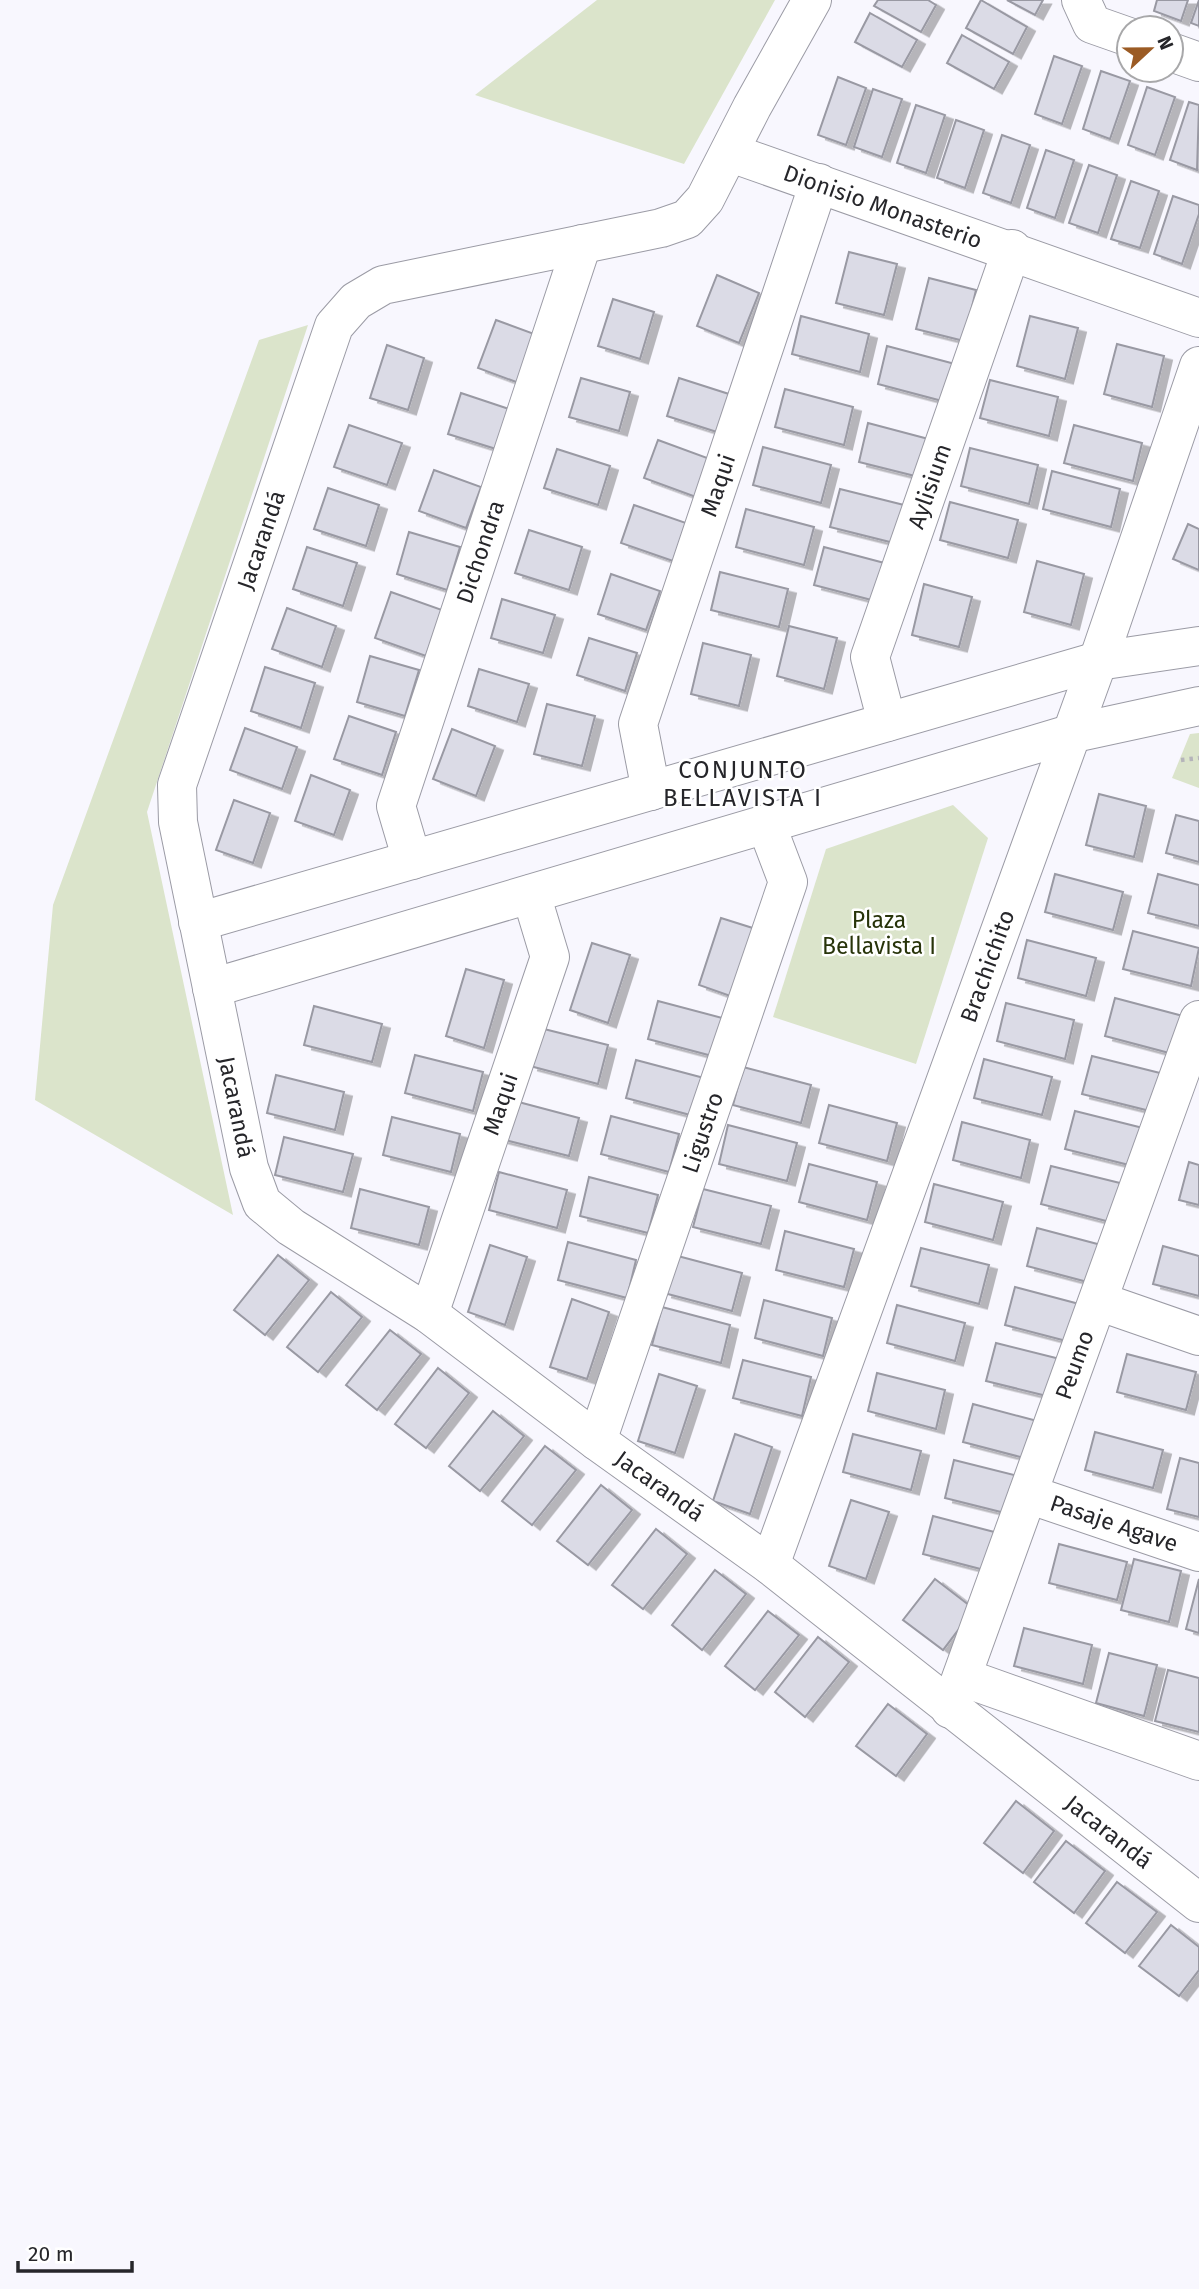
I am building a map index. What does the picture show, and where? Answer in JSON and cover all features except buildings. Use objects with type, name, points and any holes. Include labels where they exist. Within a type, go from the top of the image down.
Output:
[{"type":"street","points":[[731,153],[752,107],[812,0]]},
{"type":"street","points":[[1082,0],[1092,24],[1115,32]]},
{"type":"street","name":"Dionisio Monasterio","points":[[731,153],[1012,249],[1199,317]]},
{"type":"street","name":"Jacarandá","points":[[731,153],[705,199],[687,219],[661,229],[383,285],[356,301],[334,326],[177,785],[178,822],[249,1168],[262,1203],[291,1227],[429,1314],[597,1441],[956,1693],[1199,1903]]},
{"type":"street","name":"Maqui","points":[[652,791],[638,724],[819,183]]},
{"type":"street","name":"Dichondra","points":[[412,860],[396,806],[582,244]]},
{"type":"street","name":"Aylisium","points":[[887,722],[870,657],[1012,249]]},
{"type":"street","name":"Brachichito","points":[[771,1565],[1098,661],[1199,366]]},
{"type":"street","points":[[198,922],[1098,661],[1199,646]]},
{"type":"street","points":[[212,988],[1070,734],[1199,706]]},
{"type":"street","name":"Ligustro","points":[[597,1441],[788,882],[766,824]]},
{"type":"street","name":"Maqui","points":[[429,1314],[550,957],[530,894]]},
{"type":"street","name":"Peumo","points":[[956,1693],[1098,1301],[1183,1116],[1199,1020]]},
{"type":"street","points":[[1098,1301],[1199,1336]]},
{"type":"street","name":"Pasaje Agave","points":[[1028,1494],[1199,1552]]},
{"type":"street","points":[[956,1693],[1199,1761]]},
{"type":"path","points":[[1181,760],[1199,758]]},
{"type":"green space","points":[[597,0],[775,0],[684,164],[475,95]]},
{"type":"green space","points":[[308,325],[147,812],[233,1215],[35,1100],[53,905],[259,340]]},
{"type":"green space","points":[[1199,733],[1199,788],[1172,778],[1190,734]]},
{"type":"green space","name":"Plaza Bellavista I","points":[[953,805],[988,838],[916,1064],[773,1017],[826,849]]},
{"type":"district","name":"CONJUNTO BELLAVISTA I","points":[[743,784]]}]
